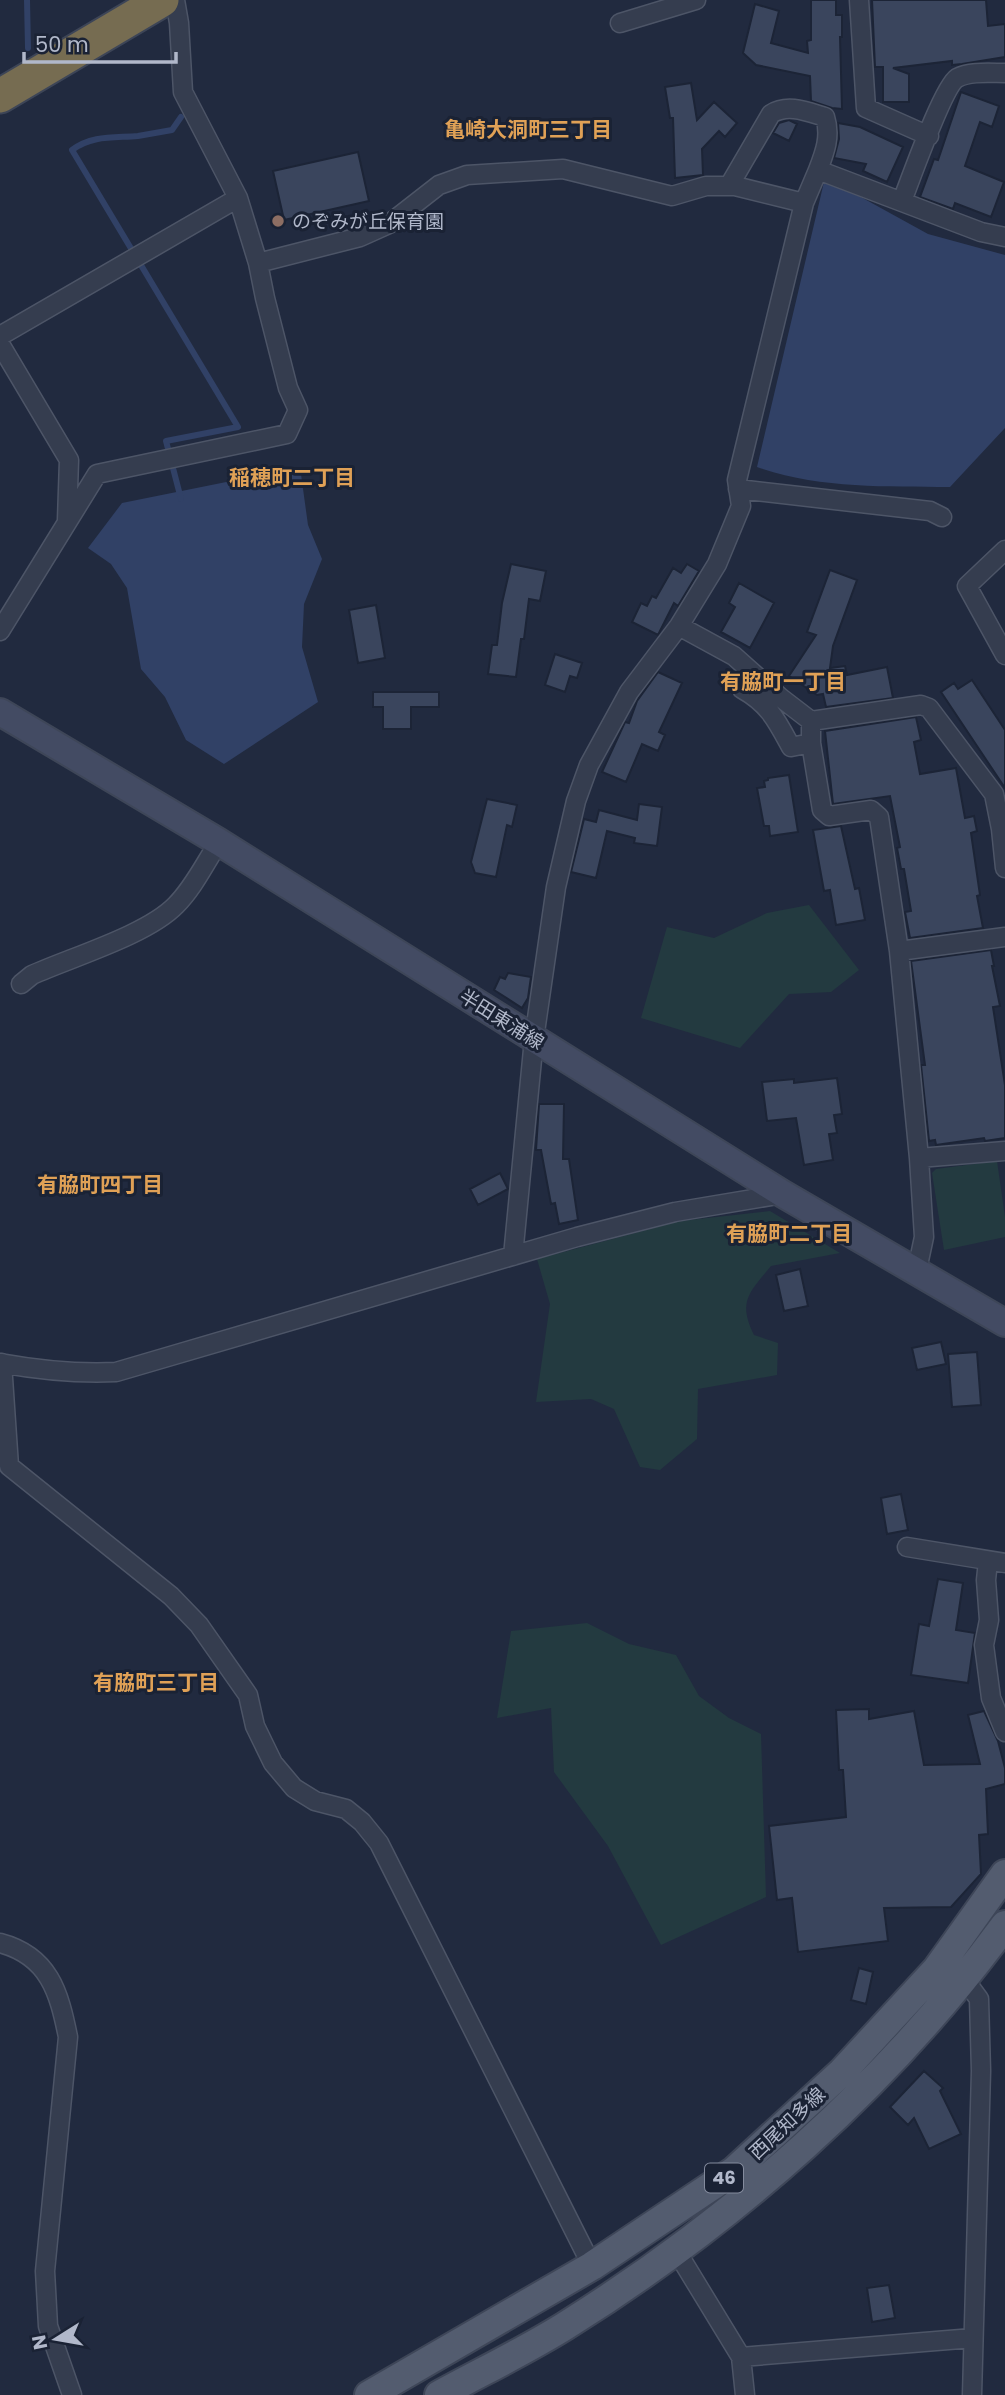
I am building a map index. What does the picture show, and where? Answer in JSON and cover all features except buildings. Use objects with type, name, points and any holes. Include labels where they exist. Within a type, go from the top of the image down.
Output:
[{"type":"highway","points":[[0,96],[162,0]]},
{"type":"main road","name":"半田東浦線","points":[[0,712],[219,842],[783,1194],[1005,1323]]},
{"type":"main road","name":"西尾知多線","points":[[369,2395],[592,2266],[734,2171],[842,2072],[937,1969],[1005,1874]]},
{"type":"main road","name":"西尾知多線","points":[[439,2395],[564,2327],[677,2252],[807,2144],[892,2061],[965,1979],[1005,1925]]},
{"type":"street","points":[[0,631],[97,474],[287,434],[298,410],[288,388],[258,263],[238,198],[183,92],[175,0]]},
{"type":"street","points":[[620,23],[696,0]]},
{"type":"street","points":[[859,0],[866,108],[929,136]]},
{"type":"street","points":[[902,201],[945,96],[955,79],[970,74],[1005,73]]},
{"type":"street","points":[[513,1256],[534,1039],[556,887],[576,801],[589,765],[629,692],[679,626],[717,564],[741,506],[737,480],[804,203],[826,150],[829,129],[825,117],[802,110],[779,109],[771,114],[729,186]]},
{"type":"street","points":[[258,263],[360,237],[389,224],[439,185],[467,175],[564,169],[672,196],[706,186],[729,186],[804,203]]},
{"type":"street","points":[[818,170],[981,232],[1005,237]]},
{"type":"street","points":[[0,336],[238,198]]},
{"type":"street","points":[[0,344],[69,460],[67,523]]},
{"type":"street","points":[[738,489],[930,511],[942,517]]},
{"type":"street","points":[[1005,550],[967,586],[1005,655]]},
{"type":"street","points":[[679,626],[734,656],[811,721],[921,705],[929,708],[994,794],[1003,829],[1005,868]]},
{"type":"street","points":[[742,689],[760,698],[792,747],[811,743]]},
{"type":"street","points":[[811,721],[811,743],[822,810],[829,816],[871,810],[879,817],[899,951],[919,1158],[924,1237],[916,1270]]},
{"type":"street","points":[[21,984],[32,975],[127,935],[175,906],[190,888],[219,842]]},
{"type":"street","points":[[899,951],[1005,937]]},
{"type":"street","points":[[919,1158],[1005,1151]]},
{"type":"street","points":[[592,2266],[379,1843],[362,1822],[346,1809],[315,1801],[294,1788],[273,1763],[255,1726],[248,1695],[199,1625],[171,1596],[9,1465],[1,1363],[80,1374],[116,1372],[513,1256],[675,1212],[783,1194]]},
{"type":"street","points":[[908,1546],[996,1562],[986,1580],[989,1620],[984,1646],[990,1698],[1005,1732]]},
{"type":"street","points":[[0,1943],[17,1948],[32,1957],[47,1977],[60,2000],[68,2037],[45,2271],[48,2326],[72,2395]]},
{"type":"street","points":[[965,1979],[979,1999],[981,2071],[972,2395]]},
{"type":"street","points":[[677,2252],[741,2357],[745,2395]]},
{"type":"street","points":[[741,2357],[973,2338]]},
{"type":"green space","points":[[809,905],[859,970],[831,992],[789,994],[740,1048],[641,1018],[667,927],[714,938],[767,913]]},
{"type":"green space","points":[[997,1161],[1005,1237],[944,1250],[932,1173],[936,1169]]},
{"type":"green space","points":[[770,1211],[840,1253],[771,1266],[752,1290],[746,1305],[749,1323],[754,1335],[778,1343],[777,1375],[698,1389],[697,1439],[660,1470],[640,1467],[614,1409],[591,1399],[536,1402],[550,1304],[537,1259],[680,1221]]},
{"type":"green space","points":[[587,1623],[629,1644],[676,1655],[699,1696],[729,1718],[761,1734],[766,1897],[661,1945],[608,1846],[554,1772],[551,1708],[497,1718],[511,1631]]},
{"type":"water","points":[[824,182],[859,196],[928,234],[1005,255],[1005,428],[950,487],[828,483],[757,467]]},
{"type":"water","points":[[300,467],[308,525],[322,559],[304,604],[302,647],[318,702],[224,764],[186,740],[165,697],[141,669],[127,588],[111,564],[88,548],[122,503]]},
{"type":"waterway","points":[[27,0],[28,48]]},
{"type":"waterway","points":[[181,117],[172,130],[95,140],[72,150],[238,427],[166,441],[181,499]]},
{"type":"place","name":"のぞみが丘保育園","points":[[278,221]]},
{"type":"district","name":"亀崎大洞町三丁目","points":[[528,130]]},
{"type":"district","name":"稲穂町二丁目","points":[[292,478]]},
{"type":"district","name":"有脇町一丁目","points":[[783,682]]},
{"type":"district","name":"有脇町四丁目","points":[[100,1185]]},
{"type":"district","name":"有脇町二丁目","points":[[789,1234]]},
{"type":"district","name":"有脇町三丁目","points":[[156,1683]]}]
